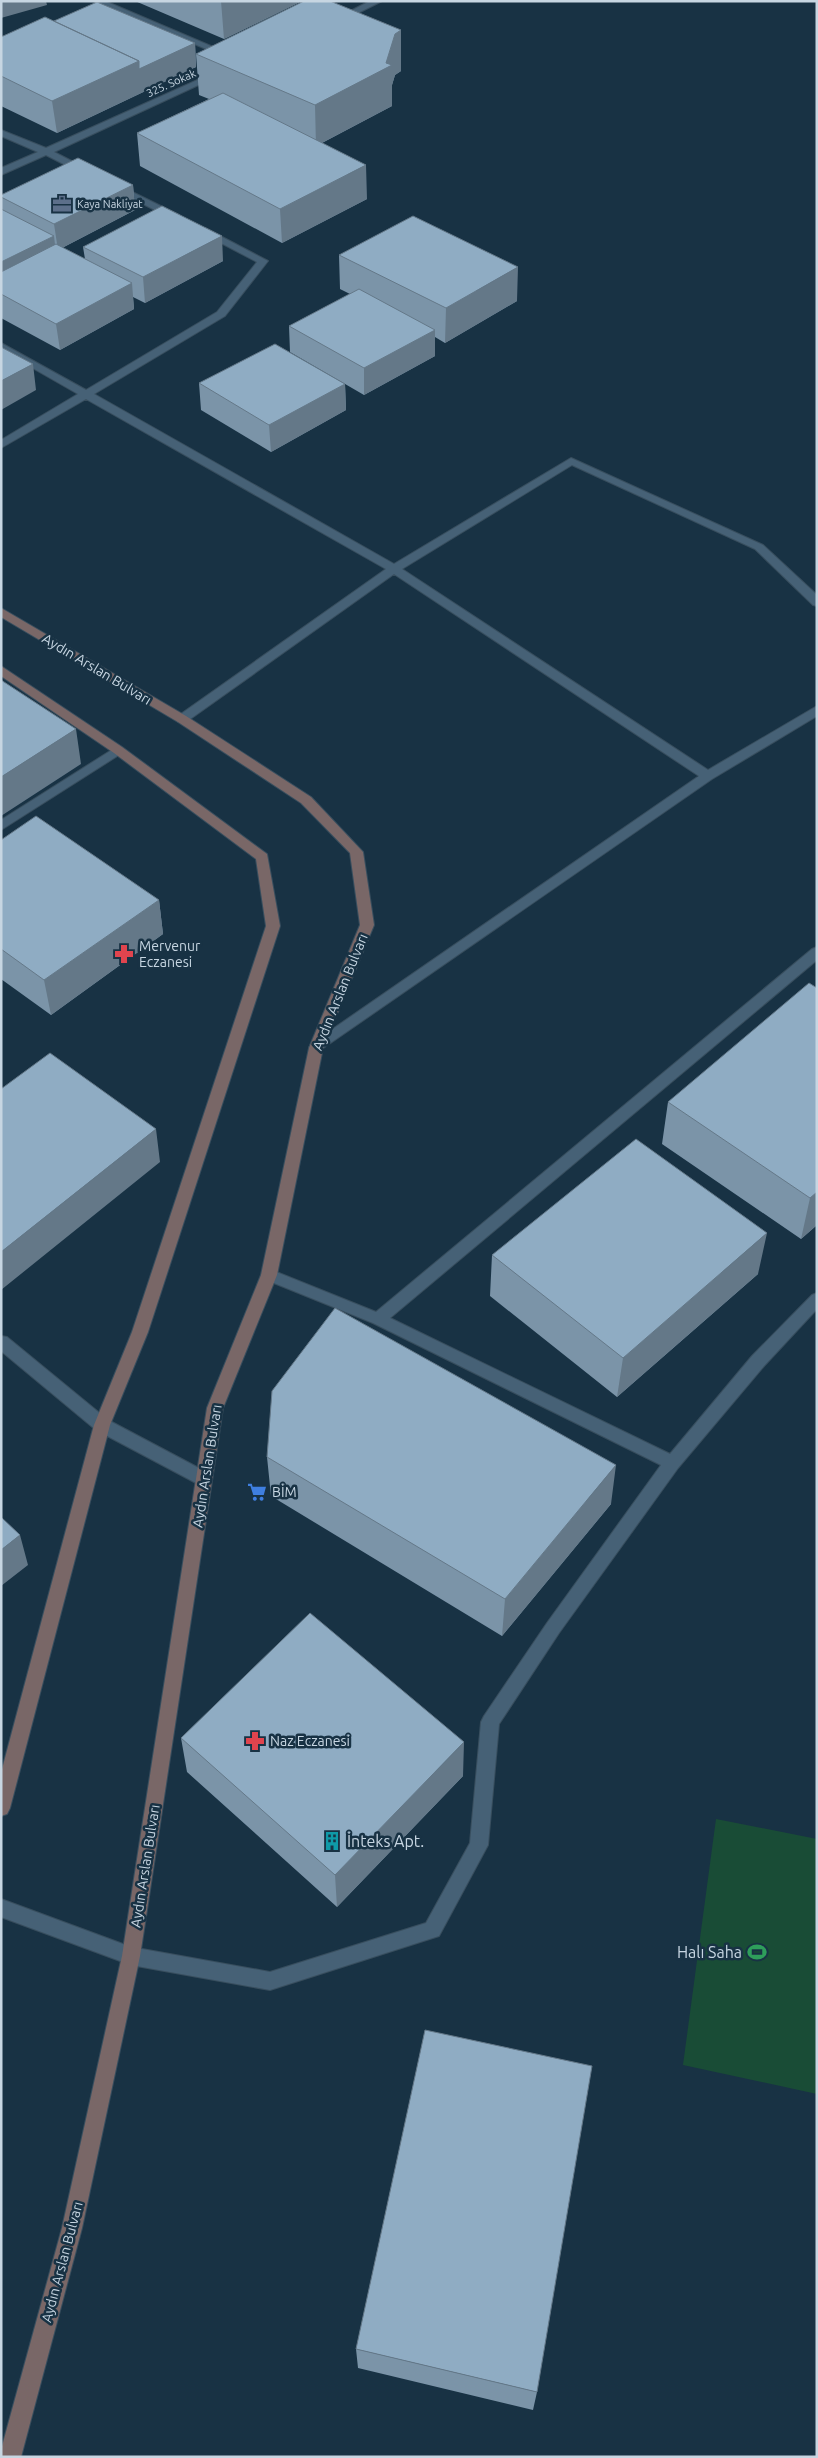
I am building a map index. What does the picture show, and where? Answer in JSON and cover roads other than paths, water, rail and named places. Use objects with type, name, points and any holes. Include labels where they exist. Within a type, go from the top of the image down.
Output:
[{"type":"street","points":[[97,1],[236,58]]},
{"type":"street","points":[[325,26],[378,1]]},
{"type":"street","name":"325. Sokak","points":[[1,172],[223,72]]},
{"type":"street","points":[[1,133],[47,152],[263,261],[221,314],[1,444]]},
{"type":"street","points":[[1,346],[88,393],[394,569],[708,776]]},
{"type":"street","points":[[182,719],[394,569],[571,461],[759,547],[817,602]]},
{"type":"street","name":"Aydın Arslan Bulvarı","points":[[1,612],[182,719],[306,800],[356,852],[367,925],[316,1048],[269,1275],[215,1408],[131,1956],[72,2228],[10,2457]]},
{"type":"street","points":[[1,670],[118,750],[262,858],[273,926],[140,1332],[102,1425],[1,1808]]},
{"type":"street","points":[[316,1048],[708,776],[817,710]]},
{"type":"street","points":[[1,826],[118,750]]},
{"type":"street","points":[[378,1319],[817,952]]},
{"type":"street","points":[[269,1275],[378,1319],[672,1464]]},
{"type":"street","points":[[1,1908],[131,1956],[270,1981],[432,1930],[479,1845],[490,1722],[553,1628],[672,1464],[758,1360],[817,1298]]},
{"type":"street","points":[[1,1342],[102,1425],[204,1479]]},
{"type":"place","name":"Kaya Nakliyat","points":[[62,204]]},
{"type":"place","name":"Mervenur Eczanesi","points":[[124,954]]},
{"type":"place","name":"BİM","points":[[257,1492]]},
{"type":"place","name":"Naz Eczanesi","points":[[255,1741]]},
{"type":"place","name":"İnteks Apt.","points":[[332,1841]]},
{"type":"place","name":"Halı Saha","points":[[757,1952]]}]
